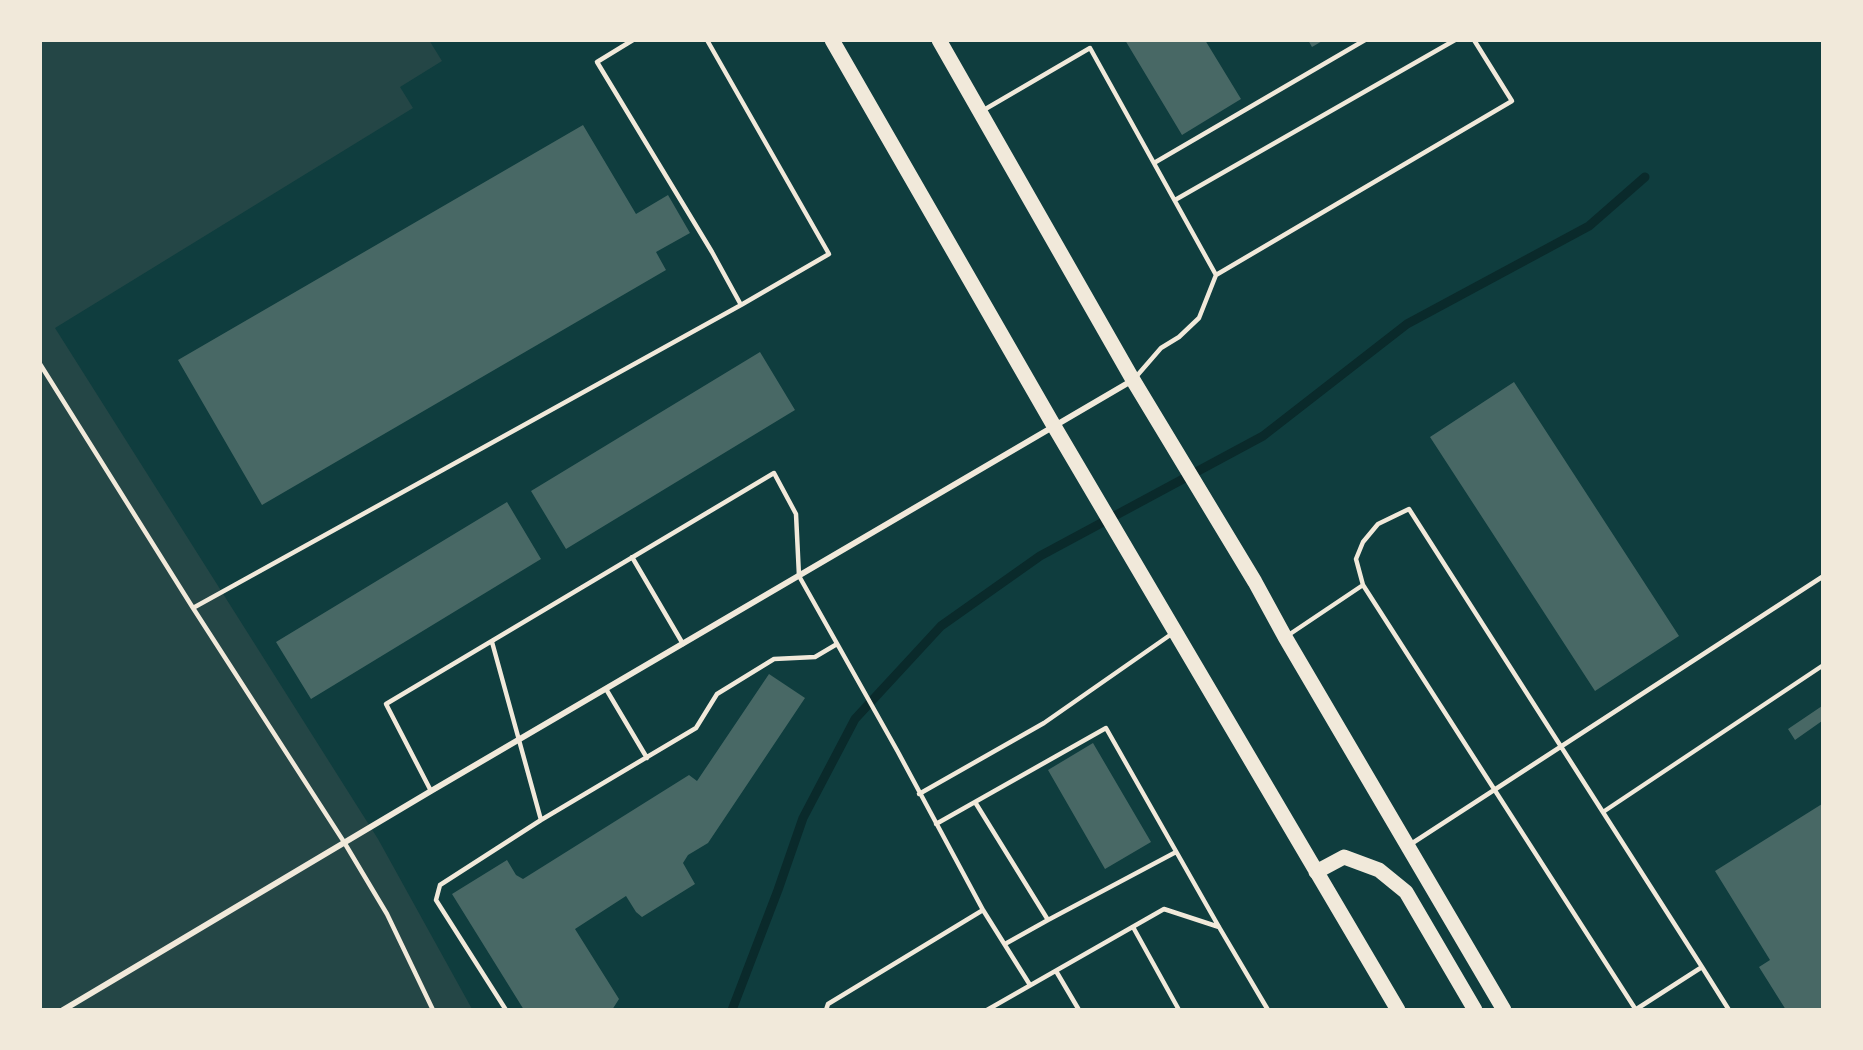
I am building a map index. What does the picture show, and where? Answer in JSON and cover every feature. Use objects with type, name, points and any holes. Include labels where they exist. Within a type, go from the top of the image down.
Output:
[{"type":"main road","points":[[832,40],[1054,426],[1398,1010]]},
{"type":"main road","points":[[939,40],[1133,380],[1255,582],[1504,1010]]},
{"type":"main road","points":[[1316,872],[1344,857],[1379,870],[1406,892],[1475,1010]]},
{"type":"street","points":[[63,1010],[344,842],[1133,380]]},
{"type":"lane","points":[[633,40],[597,62],[741,304]]},
{"type":"lane","points":[[193,608],[829,254],[707,40]]},
{"type":"lane","points":[[1086,40],[1216,276]]},
{"type":"lane","points":[[1154,163],[1365,40]]},
{"type":"lane","points":[[1175,200],[1455,40]]},
{"type":"lane","points":[[1133,380],[1161,348],[1179,337],[1198,318],[1216,276],[1512,100],[1474,40]]},
{"type":"lane","points":[[980,112],[1090,48]]},
{"type":"lane","points":[[40,364],[193,608],[344,842],[387,914],[433,1010]]},
{"type":"lane","points":[[431,791],[386,704],[774,473],[796,514],[799,576],[983,909],[1030,985]]},
{"type":"lane","points":[[1702,967],[1636,1009],[1363,585],[1356,559],[1363,543],[1378,524],[1409,509],[1562,747],[1702,967],[1729,1010]]},
{"type":"lane","points":[[632,557],[683,644]]},
{"type":"lane","points":[[1409,845],[1822,577]]},
{"type":"lane","points":[[1285,637],[1363,585]]},
{"type":"lane","points":[[919,794],[1044,723],[1175,632]]},
{"type":"lane","points":[[492,642],[541,820]]},
{"type":"lane","points":[[506,1010],[436,900],[440,885],[541,820],[696,728],[717,694],[774,659],[815,657],[837,645]]},
{"type":"lane","points":[[1603,812],[1822,666]]},
{"type":"lane","points":[[606,689],[647,758]]},
{"type":"lane","points":[[936,824],[1106,728],[1218,927],[1268,1010]]},
{"type":"lane","points":[[975,802],[1048,920]]},
{"type":"lane","points":[[1005,944],[1176,852]]},
{"type":"lane","points":[[826,1010],[828,1004],[983,909]]},
{"type":"lane","points":[[987,1010],[1164,909],[1218,927]]},
{"type":"lane","points":[[1133,927],[1179,1010]]},
{"type":"lane","points":[[1056,971],[1079,1010]]},
{"type":"shaded area","points":[[429,40],[442,61],[400,87],[413,108],[55,328],[378,839],[472,1009],[41,1009],[40,41]]},
{"type":"building","points":[[1125,40],[1205,40],[1241,99],[1182,135]]},
{"type":"building","points":[[1308,40],[1324,40],[1312,47]]},
{"type":"building","points":[[583,125],[636,214],[668,195],[690,233],[656,252],[666,270],[262,505],[178,360]]},
{"type":"building","points":[[760,352],[795,410],[566,549],[531,491]]},
{"type":"building","points":[[1514,382],[1679,636],[1595,691],[1430,437]]},
{"type":"building","points":[[507,502],[541,559],[311,699],[276,642]]},
{"type":"building","points":[[769,674],[805,698],[708,843],[688,855],[683,863],[695,884],[642,917],[626,896],[575,929],[619,999],[612,1010],[524,1010],[452,894],[507,860],[516,875],[523,879],[689,775],[697,781]]},
{"type":"building","points":[[1822,706],[1822,721],[1795,740],[1788,729]]},
{"type":"building","points":[[1093,743],[1151,842],[1105,869],[1048,770]]},
{"type":"building","points":[[1822,804],[1822,1010],[1786,1010],[1759,967],[1770,960],[1715,871]]},
{"type":"waterway","points":[[732,1010],[803,818],[855,719],[941,626],[1040,556],[1263,436],[1407,324],[1589,226],[1645,177]]}]
